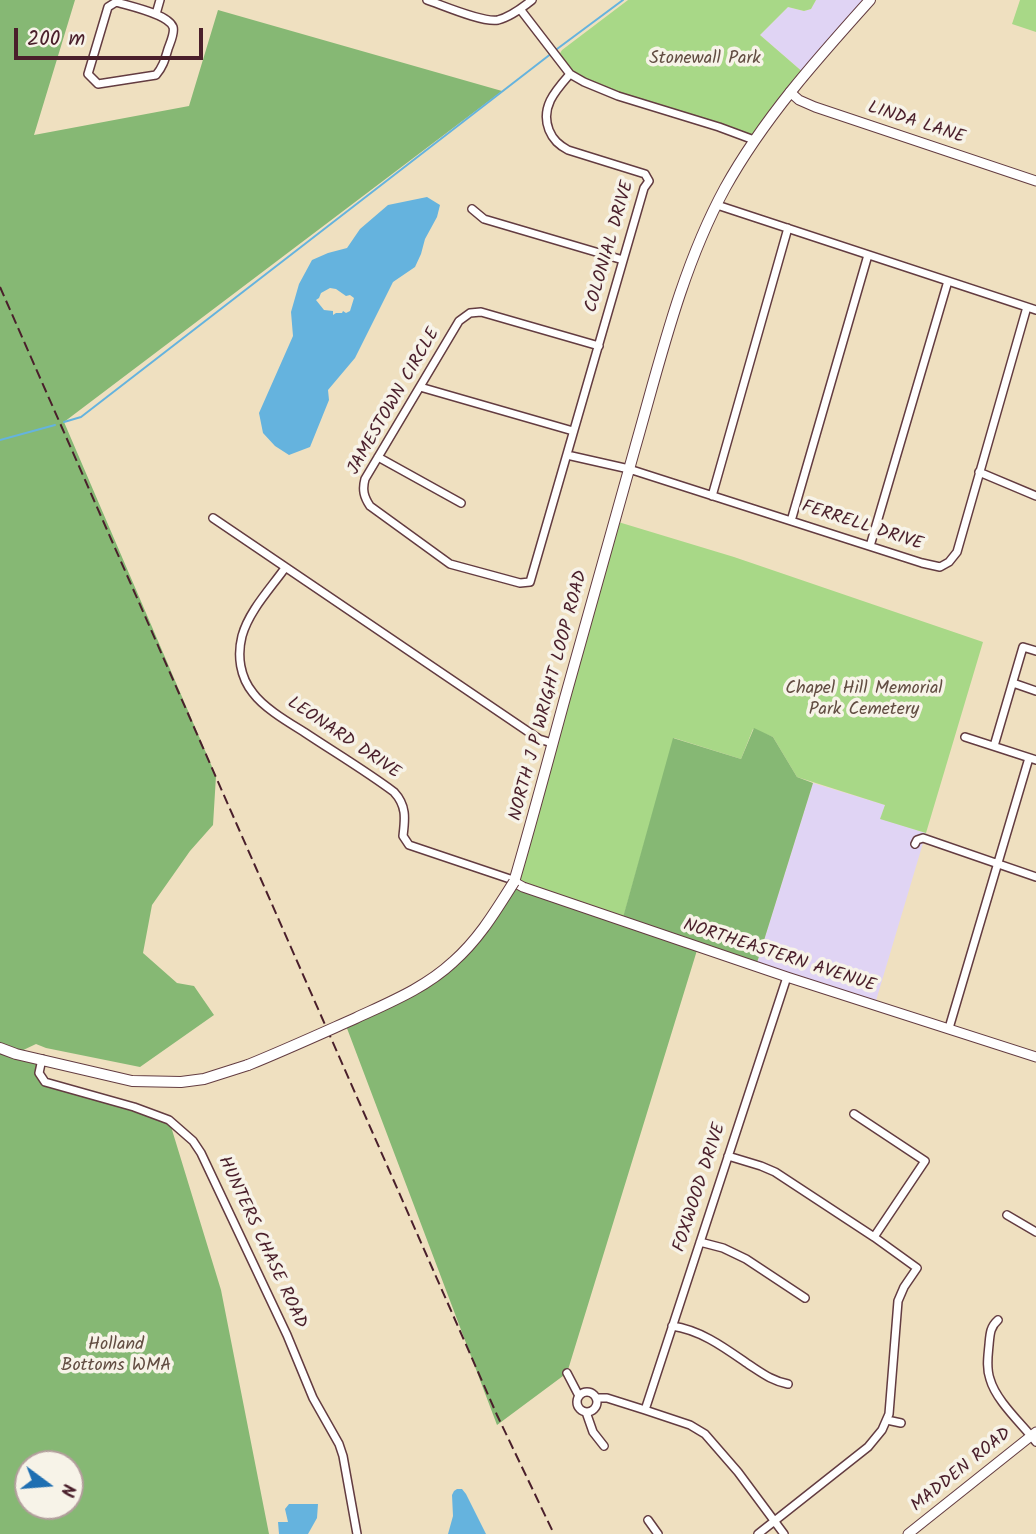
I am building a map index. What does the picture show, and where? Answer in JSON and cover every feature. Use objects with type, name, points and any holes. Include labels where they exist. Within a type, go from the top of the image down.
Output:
[{"type":"main road","name":"NORTH J P WRIGHT LOOP ROAD","points":[[0,1048],[132,1081],[181,1082],[204,1079],[248,1065],[398,999],[451,964],[474,942],[514,883],[629,469],[677,304],[699,243],[754,140],[790,92],[870,0]]},
{"type":"street","points":[[156,14],[160,0]]},
{"type":"street","points":[[427,0],[490,20],[501,19],[532,0]]},
{"type":"street","points":[[116,2],[156,14],[168,21],[173,27],[173,34],[162,67],[156,75],[98,84],[88,74],[108,7],[116,2]]},
{"type":"street","points":[[520,9],[570,74],[584,82],[618,96],[754,140]]},
{"type":"street","name":"COLONIAL DRIVE","points":[[530,582],[644,188],[649,181],[645,174],[568,150],[552,137],[547,125],[546,110],[552,97],[570,74]]},
{"type":"street","name":"LINDA LANE","points":[[790,92],[799,100],[815,107],[1036,181]]},
{"type":"street","points":[[717,205],[1036,310]]},
{"type":"street","points":[[472,209],[484,219],[623,260]]},
{"type":"street","points":[[712,496],[788,228]]},
{"type":"street","points":[[790,521],[868,255]]},
{"type":"street","points":[[870,546],[948,281]]},
{"type":"street","name":"FERRELL DRIVE","points":[[629,469],[940,567],[957,552],[1027,307]]},
{"type":"street","name":"JAMESTOWN CIRCLE","points":[[530,582],[520,583],[450,564],[370,506],[363,489],[365,479],[459,321],[470,313],[481,313],[598,346]]},
{"type":"street","points":[[420,387],[573,432]]},
{"type":"street","points":[[567,455],[629,469]]},
{"type":"street","points":[[378,457],[461,503]]},
{"type":"street","points":[[979,472],[1036,496]]},
{"type":"street","points":[[212,518],[539,739],[552,743]]},
{"type":"street","name":"LEONARD DRIVE","points":[[285,568],[251,616],[242,636],[240,664],[253,693],[289,722],[394,792],[404,809],[403,836],[409,845],[510,879],[514,883]]},
{"type":"street","points":[[994,746],[1023,647],[1036,651]]},
{"type":"street","points":[[1013,683],[1036,691]]},
{"type":"street","points":[[949,1028],[997,864],[1033,759],[965,737]]},
{"type":"street","points":[[915,844],[923,838],[1036,877]]},
{"type":"street","name":"NORTHEASTERN AVENUE","points":[[514,883],[622,922],[1036,1057]]},
{"type":"street","name":"FOXWOOD DRIVE","points":[[645,1409],[788,977]]},
{"type":"street","name":"HUNTERS CHASE ROAD","points":[[42,1059],[39,1073],[45,1082],[134,1107],[169,1120],[193,1141],[201,1153],[287,1335],[313,1398],[339,1444],[357,1534]]},
{"type":"street","points":[[854,1114],[925,1161],[874,1237]]},
{"type":"street","points":[[728,1156],[775,1172],[917,1268],[898,1301],[891,1404],[882,1430],[868,1447],[758,1534]]},
{"type":"street","points":[[1007,1215],[1036,1233]]},
{"type":"street","points":[[700,1242],[723,1248],[746,1259],[806,1298]]},
{"type":"street","points":[[998,1320],[993,1324],[990,1333],[989,1378],[998,1396],[1034,1437]]},
{"type":"street","points":[[672,1326],[706,1337],[774,1381],[788,1384]]},
{"type":"street","points":[[567,1373],[579,1396],[577,1405],[586,1412],[593,1432],[604,1446]]},
{"type":"street","points":[[579,1396],[586,1392],[596,1398],[607,1398],[645,1409],[705,1434],[738,1472],[784,1534]]},
{"type":"street","points":[[586,1412],[594,1408],[596,1398]]},
{"type":"street","points":[[887,1420],[901,1423]]},
{"type":"street","name":"MADDEN ROAD","points":[[908,1534],[1034,1437]]},
{"type":"street","points":[[648,1520],[658,1534]]},
{"type":"shaded area","points":[[816,0],[871,0],[805,74],[760,35],[788,7],[804,11],[811,9]]},
{"type":"shaded area","points":[[813,783],[885,805],[881,819],[926,833],[875,1004],[756,966]]},
{"type":"green space","name":"Holland Bottoms WMA","points":[[0,0],[75,0],[34,135],[189,106],[218,10],[502,91],[64,422],[216,776],[213,825],[190,851],[152,905],[143,953],[177,983],[194,986],[214,1015],[140,1067],[36,1044],[17,1053],[41,1061],[39,1073],[45,1082],[169,1120],[221,1290],[269,1534],[0,1534]]},
{"type":"green space","name":"Stonewall Park","points":[[628,0],[816,0],[811,9],[804,11],[788,7],[760,35],[805,74],[754,140],[584,82],[557,58],[562,50]]},
{"type":"green space","points":[[1020,0],[1036,0],[1036,32],[1012,24]]},
{"type":"green space","name":"Chapel Hill Memorial Park Cemetery","points":[[615,521],[734,557],[983,642],[926,833],[880,819],[885,805],[797,777],[773,737],[753,729],[741,759],[674,738],[622,922],[514,882]]},
{"type":"green space","points":[[754,728],[773,737],[797,777],[813,783],[756,966],[698,947],[567,1373],[497,1425],[345,1023],[451,964],[514,882],[622,921],[673,738],[741,759]]},
{"type":"water","points":[[427,197],[440,205],[415,267],[393,282],[355,358],[328,390],[329,400],[310,447],[289,455],[275,446],[263,433],[259,413],[293,336],[291,312],[299,284],[312,260],[347,248],[360,229],[388,205]],"holes":[[[330,288],[354,298],[350,311],[333,315],[333,311],[324,310],[316,300]]]},
{"type":"water","points":[[457,1489],[462,1489],[466,1494],[486,1534],[448,1534],[453,1516],[452,1495]]},
{"type":"water","points":[[289,1504],[318,1504],[317,1518],[308,1534],[279,1534],[278,1522],[288,1522],[285,1509]]},
{"type":"waterway","points":[[557,49],[623,0]]},
{"type":"waterway","points":[[64,422],[81,417],[552,53]]},
{"type":"waterway","points":[[0,440],[55,425]]},
{"type":"railway","points":[[0,287],[497,1415],[554,1534]]}]
